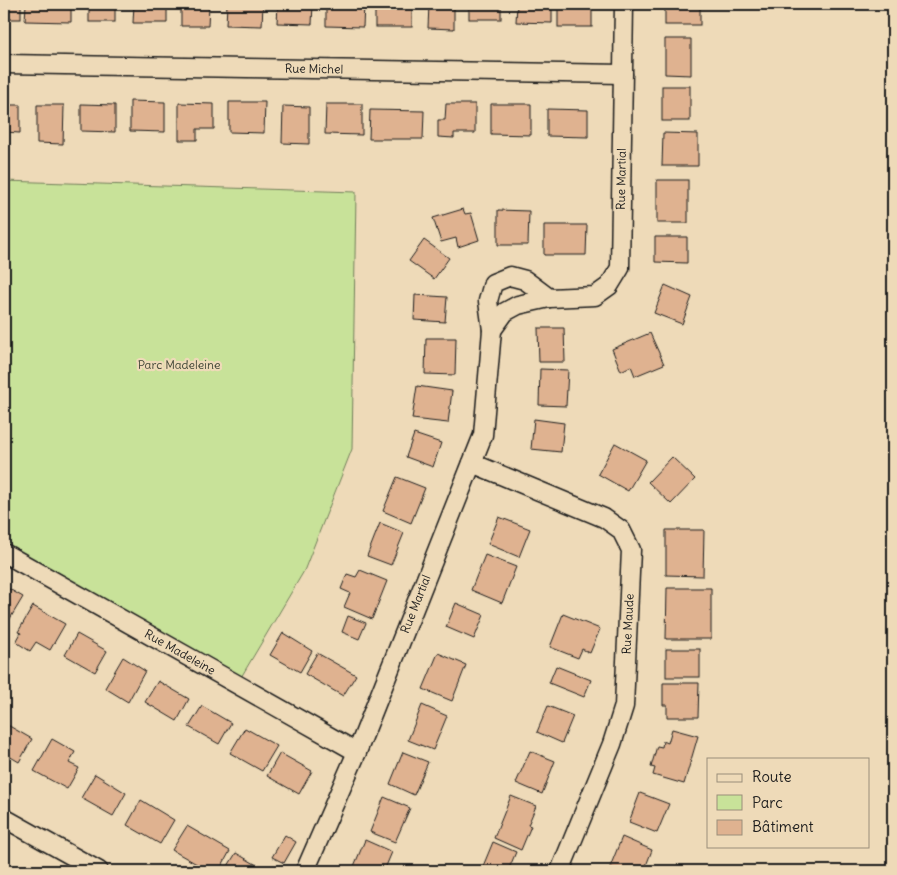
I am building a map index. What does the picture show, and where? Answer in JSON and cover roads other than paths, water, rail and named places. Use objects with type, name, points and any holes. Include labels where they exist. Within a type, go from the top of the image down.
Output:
[{"type":"street","name":"Rue Martial","points":[[492,330],[505,312],[518,305],[549,298],[595,296],[609,286],[620,268],[624,4]]},
{"type":"street","name":"Rue Michel","points":[[4,64],[623,74]]},
{"type":"street","name":"Rue Martial","points":[[305,871],[357,752],[483,435],[492,330],[488,301],[494,283],[510,276],[525,280],[549,298]]},
{"type":"street","name":"Rue Maude","points":[[472,463],[604,518],[621,530],[631,550],[624,706],[612,744],[560,871]]},
{"type":"street","name":"Rue Madeleine","points":[[4,553],[357,752]]},
{"type":"street","points":[[4,818],[99,871]]},
{"type":"park label","name":"Parc Madeleine","points":[[179,365]]}]
